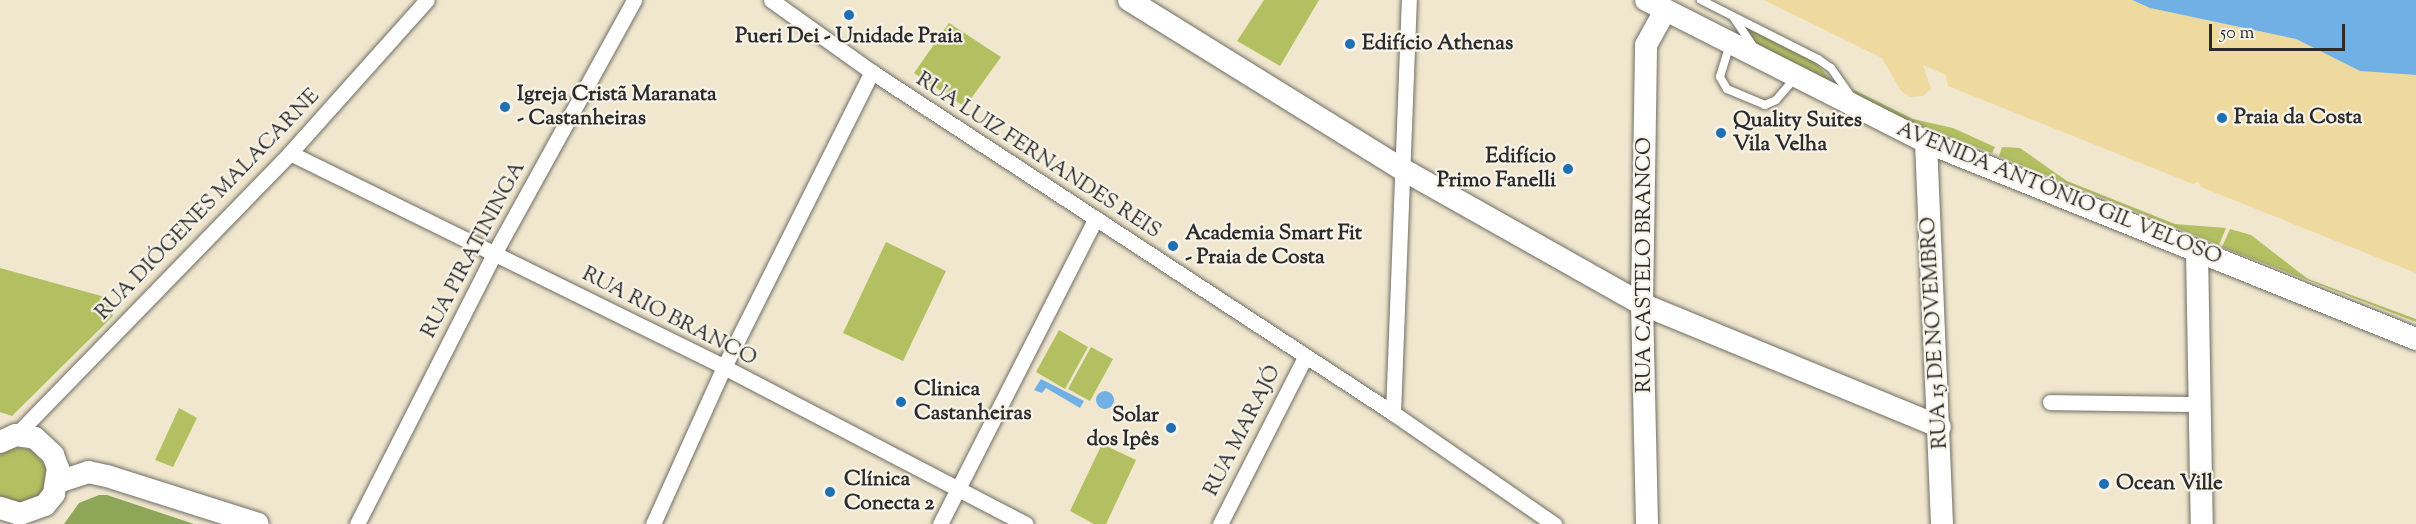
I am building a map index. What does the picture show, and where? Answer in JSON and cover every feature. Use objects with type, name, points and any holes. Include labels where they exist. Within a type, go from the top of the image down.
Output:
[{"type":"street","name":"RUA DIÓGENES MALACARNE","points":[[5,436],[290,153],[427,0]]},
{"type":"street","name":"RUA PIRATININGA","points":[[357,524],[495,252],[634,0]]},
{"type":"street","name":"RUA LUIZ FERNANDES REIS","points":[[771,0],[872,72],[1393,413],[1554,524]]},
{"type":"street","points":[[1129,0],[1402,169],[1642,304],[1940,427]]},
{"type":"street","points":[[1393,413],[1409,0]]},
{"type":"street","name":"AVENIDA ANTÔNIO GIL VELOSO","points":[[1646,0],[1926,142],[2413,340]]},
{"type":"street","name":"RUA CASTELO BRANCO","points":[[1647,524],[1642,304],[1646,45],[1665,11]]},
{"type":"street","points":[[654,524],[724,367],[872,72]]},
{"type":"street","name":"RUA 15 DE NOVEMBRO","points":[[1926,142],[1940,427],[1942,524]]},
{"type":"street","name":"RUA RIO BRANCO","points":[[290,153],[495,252],[724,367],[1026,524]]},
{"type":"street","points":[[940,524],[1096,218]]},
{"type":"street","points":[[2197,251],[2202,524]]},
{"type":"street","name":"RUA MARAJÓ","points":[[1220,524],[1305,357]]},
{"type":"street","points":[[2049,402],[2199,404]]},
{"type":"street","points":[[5,436],[45,445],[58,468],[58,482],[54,494],[34,512],[13,524]]},
{"type":"street","points":[[58,482],[88,472],[258,524]]},
{"type":"street","points":[[0,508],[20,514],[34,512]]},
{"type":"lane","points":[[1701,0],[1825,63],[1861,111]]},
{"type":"lane","points":[[1733,16],[1761,59]]},
{"type":"lane","points":[[1731,44],[1720,77],[1727,89],[1765,105],[1776,100],[1796,77]]},
{"type":"green space","points":[[1264,0],[1319,0],[1280,66],[1237,41]]},
{"type":"green space","points":[[949,23],[1001,57],[965,107],[914,73]]},
{"type":"green space","points":[[1746,27],[1814,61],[1836,85],[1754,42]]},
{"type":"green space","points":[[1852,89],[1913,119],[1953,128],[1995,147],[1992,153],[1912,122],[1860,98]]},
{"type":"green space","points":[[2002,147],[2020,148],[2067,181],[2175,224],[2226,228],[2219,245],[1999,156]]},
{"type":"green space","points":[[2230,229],[2251,235],[2308,279],[2416,319],[2416,322],[2222,247]]},
{"type":"green space","points":[[886,242],[946,271],[903,361],[843,333]]},
{"type":"green space","points":[[0,268],[105,297],[113,316],[12,416],[0,412]]},
{"type":"green space","points":[[1059,330],[1088,347],[1065,389],[1036,372]]},
{"type":"green space","points":[[1091,347],[1113,359],[1090,401],[1068,389]]},
{"type":"green space","points":[[179,408],[197,418],[173,467],[155,460]]},
{"type":"green space","points":[[1102,444],[1136,460],[1106,524],[1094,524],[1070,511]]},
{"type":"green space","points":[[16,447],[32,450],[47,468],[47,485],[37,498],[22,505],[0,498],[0,453]]},
{"type":"green space","points":[[99,495],[107,495],[194,524],[64,524],[79,503]]},
{"type":"sand","name":"Praia da Costa","points":[[1764,0],[2132,0],[2150,8],[2296,39],[2360,71],[2416,75],[2416,273],[2201,187],[2198,182],[2193,184],[1948,86],[1946,75],[1923,65],[1931,89],[1923,96],[1910,97],[1901,91],[1882,58]]},
{"type":"water","points":[[2132,0],[2416,0],[2416,75],[2360,71],[2296,39],[2150,8]]},
{"type":"water","points":[[1041,379],[1084,401],[1080,408],[1046,388],[1042,393],[1034,390]]},
{"type":"water","points":[[1105,391],[1111,394],[1114,400],[1111,406],[1105,409],[1099,406],[1096,400],[1099,394]]},
{"type":"place","name":"Pueri Dei - Unidade Praia","points":[[849,15]]},
{"type":"place","name":"Edifício Athenas","points":[[1350,44]]},
{"type":"place","name":"Igreja Cristã Maranata - Castanheiras","points":[[505,107]]},
{"type":"place","name":"Praia da Costa","points":[[2222,118]]},
{"type":"place","name":"Quality Suites Vila Velha","points":[[1721,133]]},
{"type":"place","name":"Edifício Primo Fanelli","points":[[1568,169]]},
{"type":"place","name":"Academia Smart Fit - Praia de Costa","points":[[1173,246]]},
{"type":"place","name":"Clinica Castanheiras","points":[[901,402]]},
{"type":"place","name":"Solar dos Ipês","points":[[1171,428]]},
{"type":"place","name":"Ocean Ville","points":[[2104,484]]},
{"type":"place","name":"Clínica Conecta 2","points":[[830,492]]}]
